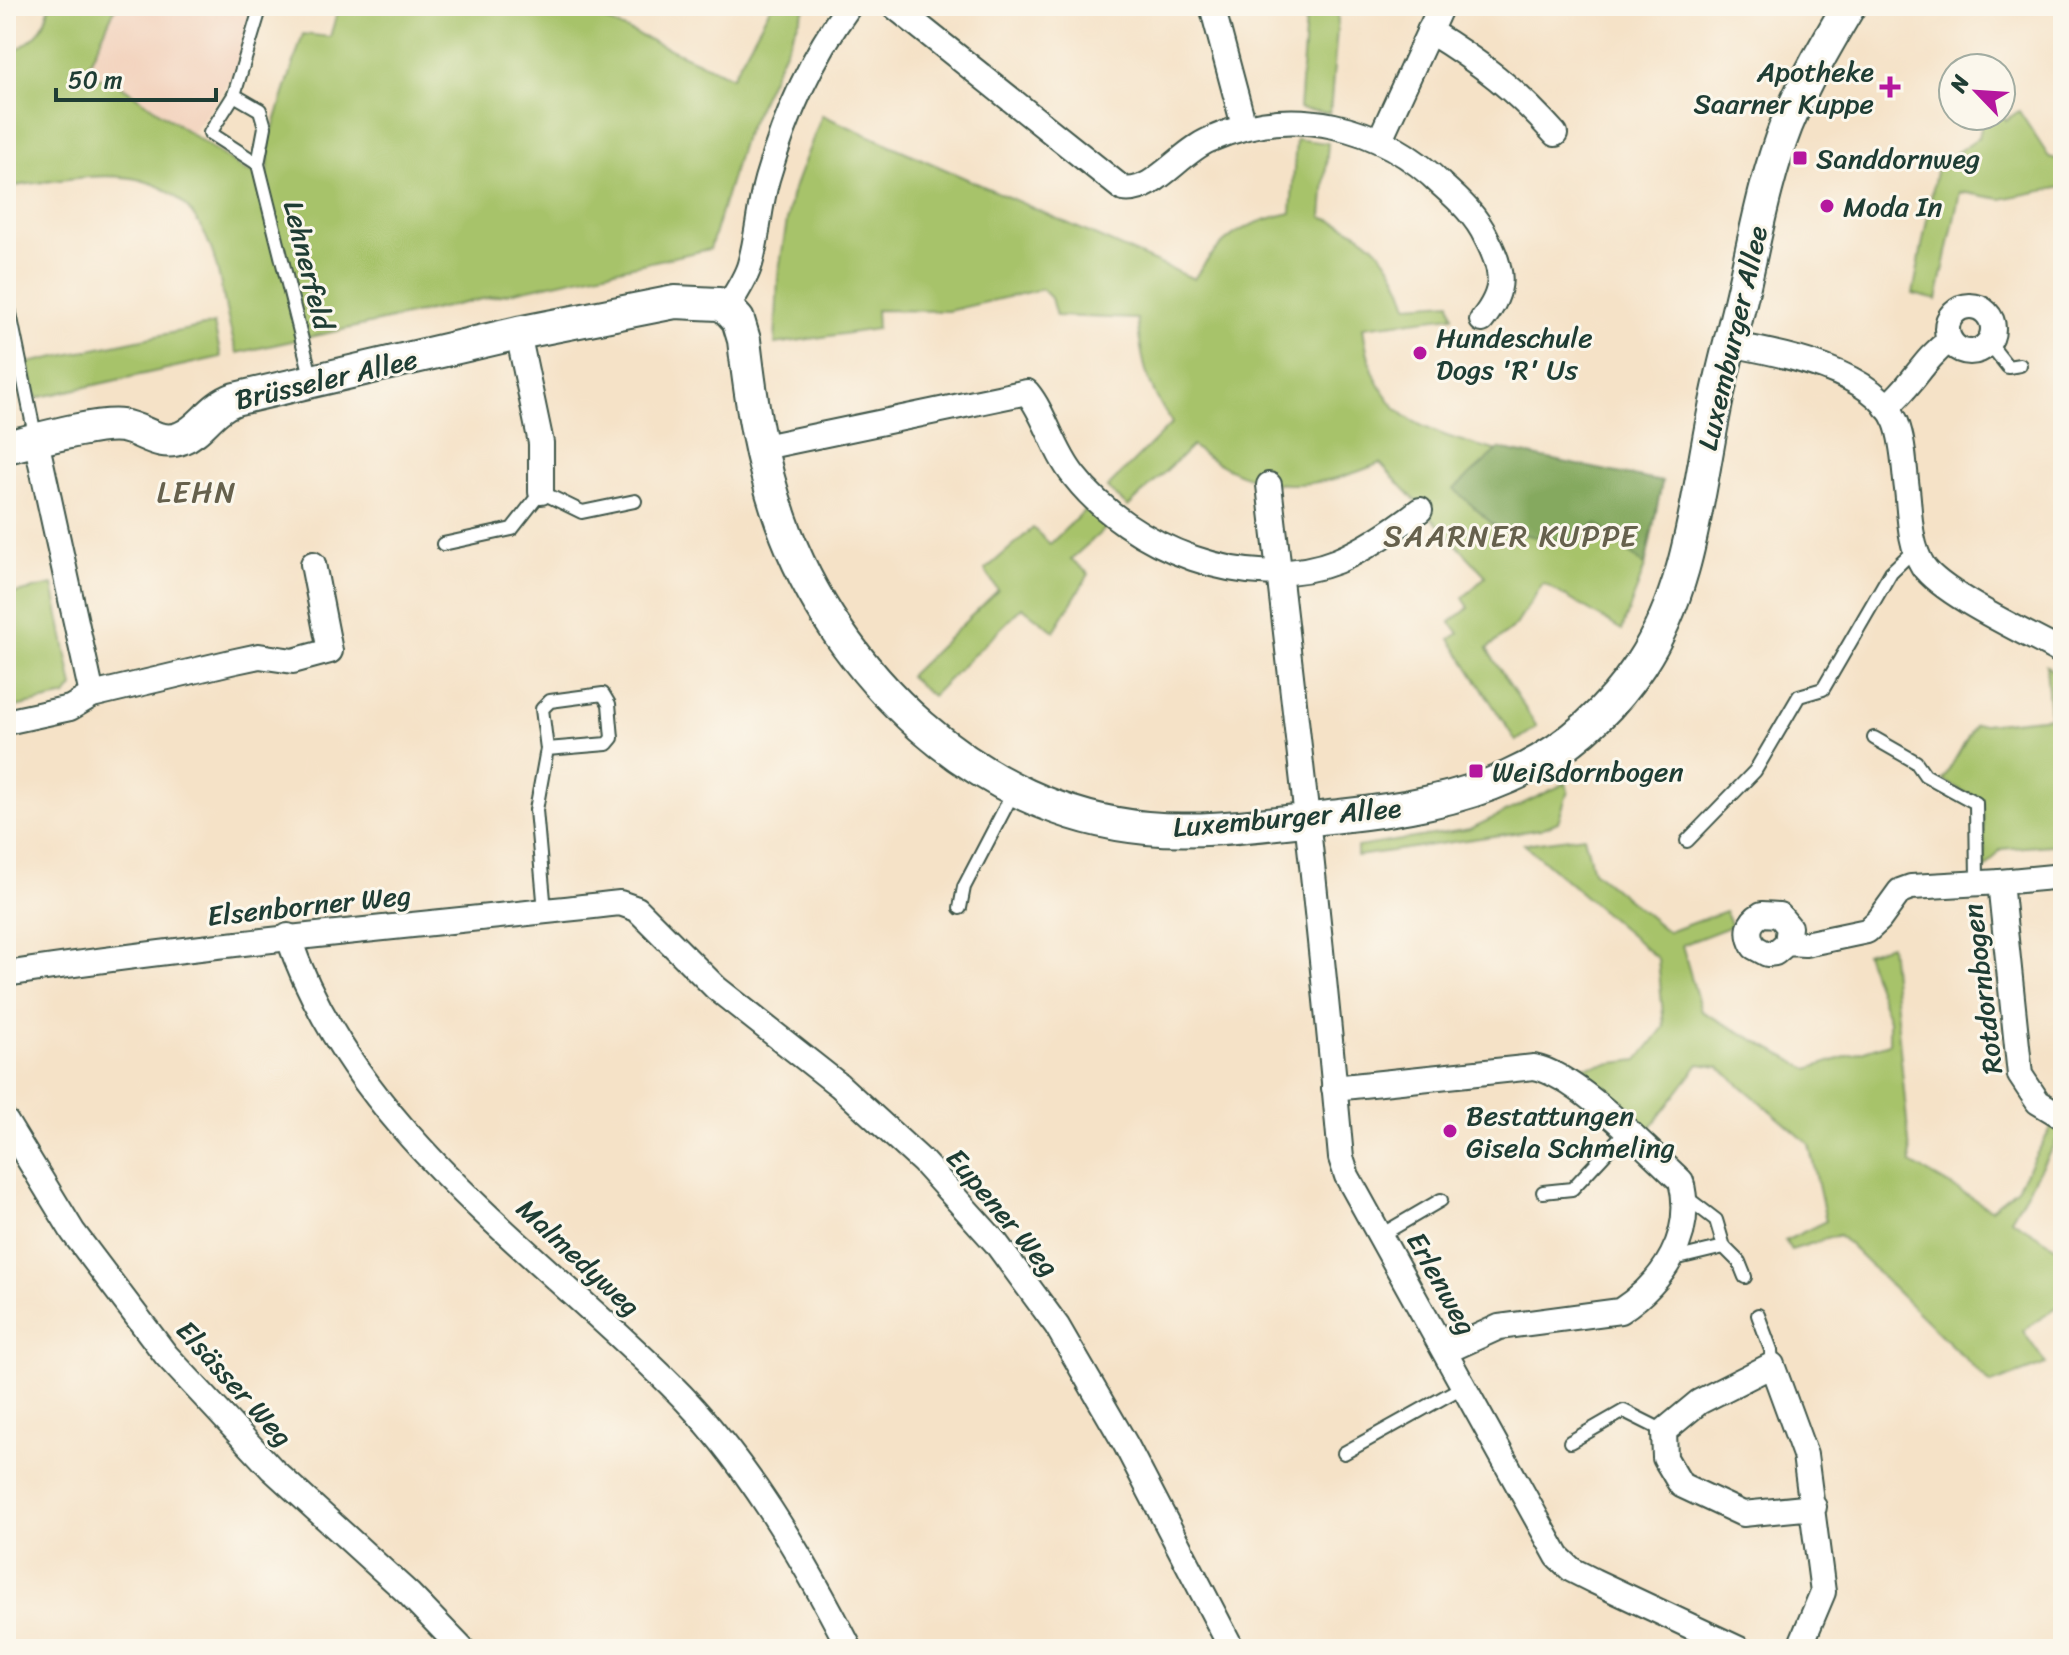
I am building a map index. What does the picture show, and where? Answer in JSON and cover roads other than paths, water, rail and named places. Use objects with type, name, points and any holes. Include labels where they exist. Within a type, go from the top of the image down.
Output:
[{"type":"street","points":[[727,308],[749,267],[757,219],[779,138],[830,32],[849,6]]},
{"type":"street","points":[[894,6],[1123,189],[1135,191],[1147,187],[1175,160],[1206,141],[1244,126],[1311,122],[1347,127],[1380,139],[1419,162],[1470,212],[1487,237],[1500,275],[1499,299],[1482,320]]},
{"type":"street","points":[[1212,6],[1244,126]]},
{"type":"street","points":[[1380,139],[1441,6]]},
{"type":"street","name":"Luxemburger Allee","points":[[727,308],[738,320],[744,340],[759,448],[783,526],[815,591],[864,667],[934,736],[1014,790],[1082,815],[1147,828],[1204,828],[1306,819],[1410,808],[1459,797],[1525,771],[1596,717],[1638,668],[1667,618],[1684,574],[1729,344],[1777,152],[1801,93],[1849,6]]},
{"type":"street","points":[[1429,31],[1481,63],[1519,93],[1555,134]]},
{"type":"street","name":"Brüsseler Allee","points":[[21,443],[118,425],[163,441],[179,439],[193,432],[218,405],[312,380],[518,333],[675,302],[719,304],[727,308]]},
{"type":"street","points":[[1971,305],[1983,309],[1991,318],[1994,331],[1989,343],[1977,352],[1961,351],[1949,341],[1946,329],[1950,317],[1959,308],[1971,305]]},
{"type":"street","points":[[518,333],[541,443],[541,492]]},
{"type":"street","points":[[1886,407],[1902,395],[1930,354],[1949,341]]},
{"type":"street","points":[[1729,344],[1813,361],[1867,392],[1886,407],[1896,421],[1901,440],[1914,550],[1929,574],[2063,653]]},
{"type":"street","points":[[759,448],[1027,392],[1036,403],[1049,439],[1073,475],[1106,511],[1130,530],[1194,559],[1281,572],[1334,562],[1380,541],[1420,510]]},
{"type":"street","points":[[21,443],[92,695]]},
{"type":"street","name":"Erlenweg","points":[[1269,485],[1281,572],[1341,1158],[1464,1386],[1565,1564],[1594,1581],[1739,1649]]},
{"type":"street","points":[[6,722],[70,708],[92,695],[259,656],[293,661],[330,651],[313,564]]},
{"type":"street","name":"Rotdornbogen","points":[[1787,943],[1805,944],[1867,931],[1900,891],[1911,887],[2063,876]]},
{"type":"street","name":"Rotdornbogen","points":[[1989,882],[2020,1075],[2038,1102],[2063,1117]]},
{"type":"street","name":"Elsenborner Weg","points":[[6,974],[288,936],[620,903]]},
{"type":"street","name":"Eupener Weg","points":[[620,903],[637,909],[716,988],[839,1085],[923,1162],[996,1243],[1057,1326],[1088,1379],[1232,1649]]},
{"type":"street","name":"Malmedyweg","points":[[288,936],[303,981],[374,1094],[430,1158],[672,1386],[748,1478],[850,1649]]},
{"type":"street","points":[[1334,1088],[1534,1067],[1557,1074],[1681,1181],[1686,1197],[1680,1242],[1674,1259],[1637,1300],[1620,1311],[1499,1327],[1446,1351]]},
{"type":"street","name":"Elsässer Weg","points":[[6,1122],[73,1232],[166,1355],[272,1469],[409,1594],[462,1649]]},
{"type":"street","points":[[1799,1649],[1823,1592],[1814,1507],[1805,1455],[1772,1365],[1699,1402],[1664,1431],[1665,1458],[1681,1485],[1743,1514],[1814,1507]]},
{"type":"lane","points":[[258,164],[210,133],[234,95],[261,6]]},
{"type":"lane","name":"Lehnerfeld","points":[[234,95],[260,110],[265,127],[258,164],[312,380]]},
{"type":"lane","points":[[6,294],[21,443]]},
{"type":"lane","points":[[1989,343],[2008,367],[2020,365]]},
{"type":"lane","points":[[443,544],[512,529],[541,492],[582,512],[635,501]]},
{"type":"lane","points":[[1687,841],[1755,771],[1799,696],[1823,689],[1891,572],[1914,550]]},
{"type":"lane","points":[[545,911],[536,810],[547,749],[542,709],[550,701],[603,694],[609,704],[612,738],[607,744],[547,749]]},
{"type":"lane","name":"Rotdornbogen","points":[[1874,738],[1916,762],[1925,775],[1976,803],[1989,882]]},
{"type":"lane","points":[[960,908],[964,887],[1014,790]]},
{"type":"lane","points":[[1543,1192],[1572,1189],[1626,1131]]},
{"type":"lane","points":[[1686,1197],[1716,1220],[1724,1247],[1739,1262],[1745,1277]]},
{"type":"lane","points":[[1381,1235],[1441,1200]]},
{"type":"lane","points":[[1674,1259],[1724,1247]]},
{"type":"lane","points":[[1758,1315],[1771,1350],[1772,1365]]},
{"type":"lane","points":[[1344,1453],[1464,1386]]},
{"type":"lane","points":[[1570,1442],[1624,1411],[1664,1431]]},
{"type":"place","name":"Apotheke Saarner Kuppe","points":[[1890,87]]},
{"type":"place","name":"Sanddornweg","points":[[1800,158]]},
{"type":"place","name":"Moda In","points":[[1827,206]]},
{"type":"place","name":"Hundeschule Dogs 'R' Us","points":[[1420,353]]},
{"type":"place","name":"Weißdornbogen","points":[[1476,771]]},
{"type":"place","name":"Bestattungen Gisela Schmeling","points":[[1450,1131]]},
{"type":"district","name":"LEHN","points":[[197,492]]},
{"type":"district","name":"SAARNER KUPPE","points":[[1511,536]]}]
